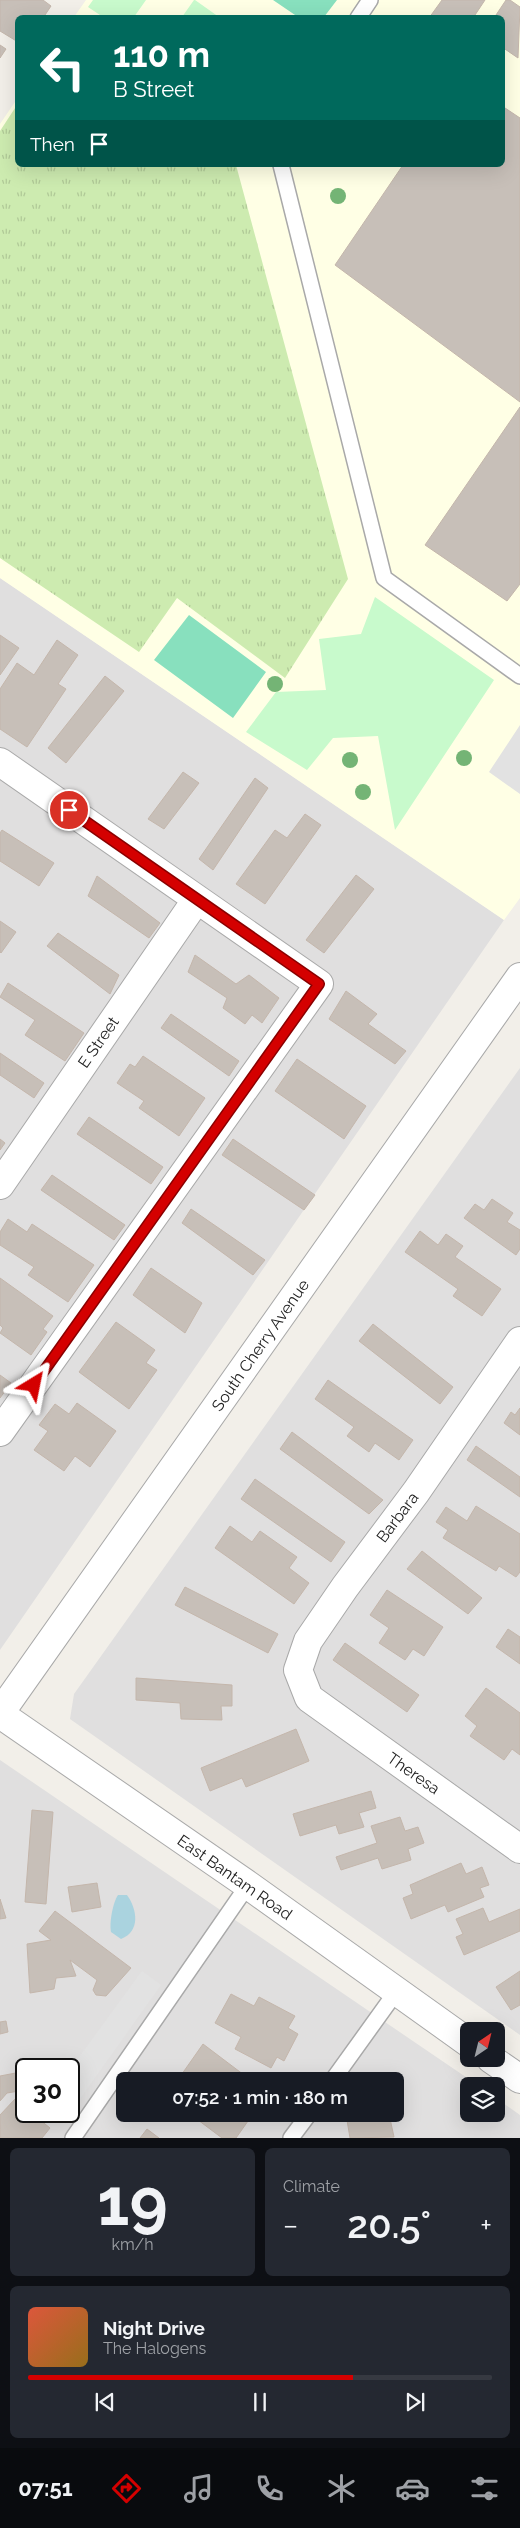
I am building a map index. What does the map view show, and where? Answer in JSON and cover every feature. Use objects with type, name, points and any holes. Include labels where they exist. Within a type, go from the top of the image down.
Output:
[{"type":"street","points":[[0,1432],[319,984],[3,769]]},
{"type":"street","name":"E Street","points":[[0,1185],[196,899]]},
{"type":"street","name":"South Cherry Avenue","points":[[0,1713],[520,977]]},
{"type":"street","name":"Barbara","points":[[308,1698],[298,1670],[308,1641],[345,1587],[416,1492],[520,1341]]},
{"type":"street","name":"Theresa","points":[[308,1698],[520,1849]]},
{"type":"street","name":"East Bantam Road","points":[[0,1713],[248,1885],[460,2037]]},
{"type":"street","points":[[504,2068],[520,2079]]},
{"type":"lane","points":[[360,15],[370,0]]},
{"type":"lane","points":[[281,167],[384,578],[520,676]]},
{"type":"lane","points":[[73,2138],[248,1885]]},
{"type":"lane","points":[[338,2072],[396,1992]]},
{"type":"lane","points":[[291,2138],[303,2122]]},
{"type":"shaded area","points":[[86,0],[520,0],[520,898],[504,920],[0,578],[0,124],[15,102],[15,167],[505,167],[505,15],[75,15]]},
{"type":"shaded area","points":[[0,578],[504,920],[0,1650]]},
{"type":"shaded area","points":[[520,725],[520,794],[489,772]]},
{"type":"shaded area","points":[[520,1068],[520,2035],[505,2024],[505,2022],[501,2022],[70,1719],[74,1694]]},
{"type":"shaded area","points":[[0,1760],[466,2077],[460,2077],[460,2122],[505,2122],[505,2104],[520,2115],[520,2138],[0,2138]]},
{"type":"shaded area","points":[[142,1971],[161,1985],[80,2099],[80,2058],[78,2058]]},
{"type":"green space","points":[[93,0],[146,0],[135,15],[100,15],[88,7]]},
{"type":"green space","points":[[195,0],[216,15],[183,15]]},
{"type":"green space","points":[[273,0],[337,0],[326,15],[295,15]]},
{"type":"green space","points":[[15,108],[15,167],[237,167],[348,579],[285,678],[177,598],[139,652],[0,558],[0,131]]},
{"type":"green space","points":[[375,597],[494,680],[395,830],[378,736],[333,738],[307,770],[246,732],[276,692],[326,690],[319,639],[361,634]]},
{"type":"green space","points":[[189,615],[266,672],[233,718],[154,660]]},
{"type":"water","points":[[118,1895],[127,1895],[135,1913],[132,1931],[121,1939],[111,1932],[113,1907]]},
{"type":"building","points":[[0,0],[43,0],[51,6],[45,15],[15,15],[15,40],[0,31]]},
{"type":"building","points":[[442,0],[485,0],[475,15],[431,15]]},
{"type":"building","points":[[506,0],[510,0],[520,7],[518,58],[505,49],[505,15],[496,15]]},
{"type":"building","points":[[0,45],[6,49],[0,58]]},
{"type":"building","points":[[505,108],[520,118],[520,402],[335,265],[402,167],[505,167]]},
{"type":"building","points":[[520,407],[520,584],[507,601],[425,545]]},
{"type":"building","points":[[0,635],[19,648],[0,675]]},
{"type":"building","points":[[57,640],[78,655],[58,684],[66,689],[27,747],[0,729],[0,689],[17,663],[34,675]]},
{"type":"building","points":[[105,676],[124,691],[66,763],[48,748]]},
{"type":"building","points":[[183,772],[199,783],[164,829],[148,819]]},
{"type":"building","points":[[255,778],[268,788],[213,870],[199,859]]},
{"type":"building","points":[[305,814],[321,825],[265,904],[236,884],[275,830],[287,838]]},
{"type":"building","points":[[2,830],[54,863],[39,886],[0,861],[0,833]]},
{"type":"building","points":[[356,875],[374,889],[324,953],[306,940]]},
{"type":"building","points":[[97,876],[160,923],[149,938],[88,896]]},
{"type":"building","points":[[0,921],[16,932],[1,953],[0,952]]},
{"type":"building","points":[[58,933],[119,975],[110,994],[47,946]]},
{"type":"building","points":[[195,955],[236,984],[249,975],[279,998],[262,1023],[252,1015],[245,1024],[223,1008],[227,998],[188,972]]},
{"type":"building","points":[[8,983],[84,1033],[65,1061],[25,1035],[35,1020],[0,997]]},
{"type":"building","points":[[346,991],[377,1014],[368,1024],[406,1051],[395,1064],[329,1019]]},
{"type":"building","points":[[171,1014],[239,1061],[229,1076],[161,1028]]},
{"type":"building","points":[[0,1053],[44,1083],[34,1098],[0,1075]]},
{"type":"building","points":[[143,1056],[205,1098],[179,1136],[139,1108],[144,1101],[117,1083],[130,1064],[135,1067]]},
{"type":"building","points":[[297,1059],[366,1106],[344,1139],[275,1091]]},
{"type":"building","points":[[89,1117],[163,1167],[151,1184],[77,1134]]},
{"type":"building","points":[[0,1139],[5,1143],[0,1150]]},
{"type":"building","points":[[233,1139],[315,1195],[304,1210],[222,1155]]},
{"type":"building","points":[[52,1175],[125,1225],[114,1240],[41,1190]]},
{"type":"building","points":[[492,1199],[513,1213],[507,1222],[520,1230],[520,1249],[516,1255],[464,1218],[475,1204],[484,1210]]},
{"type":"building","points":[[191,1209],[265,1260],[253,1275],[182,1223]]},
{"type":"building","points":[[8,1219],[27,1232],[32,1224],[94,1265],[68,1302],[28,1275],[34,1267],[0,1245],[0,1232]]},
{"type":"building","points":[[420,1231],[438,1245],[446,1234],[463,1246],[455,1257],[501,1289],[482,1316],[453,1296],[458,1289],[405,1252]]},
{"type":"building","points":[[151,1268],[202,1303],[185,1333],[133,1295]]},
{"type":"building","points":[[0,1278],[53,1316],[43,1329],[47,1332],[31,1355],[0,1333],[3,1328],[0,1325]]},
{"type":"building","points":[[116,1322],[155,1350],[146,1363],[157,1370],[129,1409],[79,1372]]},
{"type":"building","points":[[373,1324],[453,1387],[440,1404],[359,1341]]},
{"type":"building","points":[[0,1375],[11,1383],[0,1398]]},
{"type":"building","points":[[328,1380],[413,1440],[399,1460],[375,1443],[369,1452],[347,1436],[354,1427],[315,1399]]},
{"type":"building","points":[[77,1403],[116,1431],[90,1467],[75,1456],[64,1471],[34,1450],[48,1431],[39,1425],[55,1404],[69,1414]]},
{"type":"building","points":[[520,1408],[520,1435],[504,1423],[511,1412],[515,1415]]},
{"type":"building","points":[[292,1432],[383,1500],[369,1514],[280,1449]]},
{"type":"building","points":[[476,1446],[520,1477],[520,1497],[467,1460]]},
{"type":"building","points":[[255,1479],[345,1542],[331,1562],[241,1499]]},
{"type":"building","points":[[476,1506],[520,1534],[520,1572],[516,1577],[499,1566],[496,1571],[443,1538],[448,1530],[436,1522],[446,1507],[467,1521]]},
{"type":"building","points":[[230,1526],[252,1542],[260,1531],[297,1557],[289,1568],[309,1583],[294,1604],[215,1548]]},
{"type":"building","points":[[422,1551],[482,1598],[468,1614],[407,1569]]},
{"type":"building","points":[[185,1587],[278,1634],[268,1653],[175,1605]]},
{"type":"building","points":[[387,1590],[443,1627],[424,1656],[413,1649],[405,1660],[379,1643],[389,1628],[370,1615]]},
{"type":"building","points":[[508,1629],[520,1637],[520,1664],[496,1647]]},
{"type":"building","points":[[345,1643],[419,1695],[407,1712],[333,1660]]},
{"type":"building","points":[[136,1678],[232,1685],[232,1706],[221,1706],[222,1720],[181,1719],[180,1703],[136,1700]]},
{"type":"building","points":[[486,1688],[520,1713],[520,1755],[512,1749],[504,1760],[470,1736],[477,1726],[465,1716]]},
{"type":"building","points":[[296,1729],[309,1761],[246,1787],[242,1778],[210,1791],[201,1768]]},
{"type":"building","points":[[371,1791],[376,1808],[359,1813],[364,1827],[339,1834],[336,1825],[300,1836],[293,1814]]},
{"type":"building","points":[[32,1810],[53,1812],[46,1904],[25,1902]]},
{"type":"building","points":[[400,1817],[405,1831],[418,1827],[424,1843],[408,1849],[411,1860],[382,1869],[378,1858],[341,1870],[336,1857],[377,1843],[371,1826]]},
{"type":"building","points":[[461,1863],[466,1874],[482,1867],[489,1885],[480,1888],[484,1897],[448,1912],[445,1905],[411,1919],[403,1898],[413,1894],[410,1885]]},
{"type":"building","points":[[97,1883],[101,1907],[72,1912],[68,1887]]},
{"type":"building","points":[[0,1899],[6,1918],[0,1919]]},
{"type":"building","points":[[483,1908],[489,1922],[520,1909],[520,1931],[464,1955],[456,1937],[463,1934],[456,1919]]},
{"type":"building","points":[[55,1911],[131,1968],[106,1996],[96,1995],[93,1990],[97,1980],[70,1960],[76,1976],[56,1978],[54,1989],[30,1993],[27,1944],[51,1940],[39,1931]]},
{"type":"building","points":[[520,1971],[520,2005],[511,2010],[496,1987]]},
{"type":"building","points":[[231,1994],[254,2006],[259,1997],[295,2016],[288,2028],[298,2034],[284,2061],[277,2057],[271,2068],[235,2049],[241,2037],[215,2023]]},
{"type":"building","points":[[6,2021],[8,2032],[0,2034],[0,2022]]},
{"type":"building","points":[[203,2044],[240,2072],[183,2072]]},
{"type":"building","points":[[15,2073],[15,2092],[7,2093],[0,2101],[0,2076]]},
{"type":"building","points":[[15,2099],[15,2123],[44,2123],[50,2128],[42,2138],[0,2138],[0,2115]]},
{"type":"building","points":[[201,2122],[247,2122],[236,2138],[222,2138]]},
{"type":"building","points":[[347,2122],[391,2122],[394,2137],[350,2138]]},
{"type":"building","points":[[147,2129],[159,2138],[140,2138]]},
{"type":"route","points":[[34,1385],[319,984],[69,810]]}]
